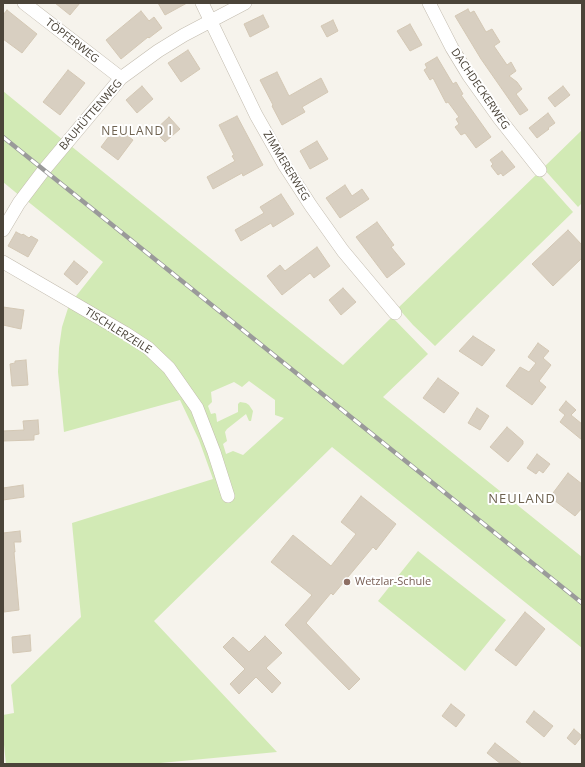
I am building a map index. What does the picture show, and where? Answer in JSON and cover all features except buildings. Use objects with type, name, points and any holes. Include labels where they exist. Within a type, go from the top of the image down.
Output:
[{"type":"street","name":"TÖPFERWEG","points":[[24,3],[121,78]]},
{"type":"street","name":"ZIMMERERWEG","points":[[202,3],[256,115],[285,166],[343,251],[395,313]]},
{"type":"street","name":"BAUHÜTTENWEG","points":[[3,230],[19,203],[44,170],[121,78],[158,51],[245,3]]},
{"type":"street","name":"DACHDECKERWEG","points":[[429,3],[452,48],[469,76],[499,118],[540,170]]},
{"type":"street","name":"TISCHLERZEILE","points":[[3,262],[125,333],[148,348],[169,368],[197,408],[214,452],[228,496]]},
{"type":"green space","points":[[3,91],[63,140],[20,196],[3,182]]},
{"type":"green space","points":[[582,130],[582,203],[578,207],[543,168]]},
{"type":"green space","points":[[71,146],[343,365],[392,317],[428,354],[383,397],[582,557],[582,648],[332,447],[154,621],[277,752],[150,764],[6,764],[3,735],[3,715],[14,713],[11,685],[81,617],[72,523],[213,479],[199,440],[180,400],[64,432],[58,372],[62,327],[69,305],[103,262],[26,200]],"holes":[[[249,381],[275,400],[275,415],[284,418],[243,455],[233,451],[226,454],[223,444],[227,441],[225,432],[246,414],[249,421],[251,421],[253,411],[249,405],[240,402],[238,404],[238,412],[217,422],[216,414],[211,414],[208,406],[212,402],[211,392],[234,382],[242,387]]]},
{"type":"green space","points":[[538,173],[573,212],[435,346],[398,308]]},
{"type":"green space","points":[[418,551],[506,620],[465,671],[378,601]]},
{"type":"railway","points":[[3,137],[582,603]]},
{"type":"place","name":"Wetzlar-Schule","points":[[347,582]]},
{"type":"district","name":"NEULAND I","points":[[137,132]]},
{"type":"district","name":"NEULAND","points":[[522,499]]}]
